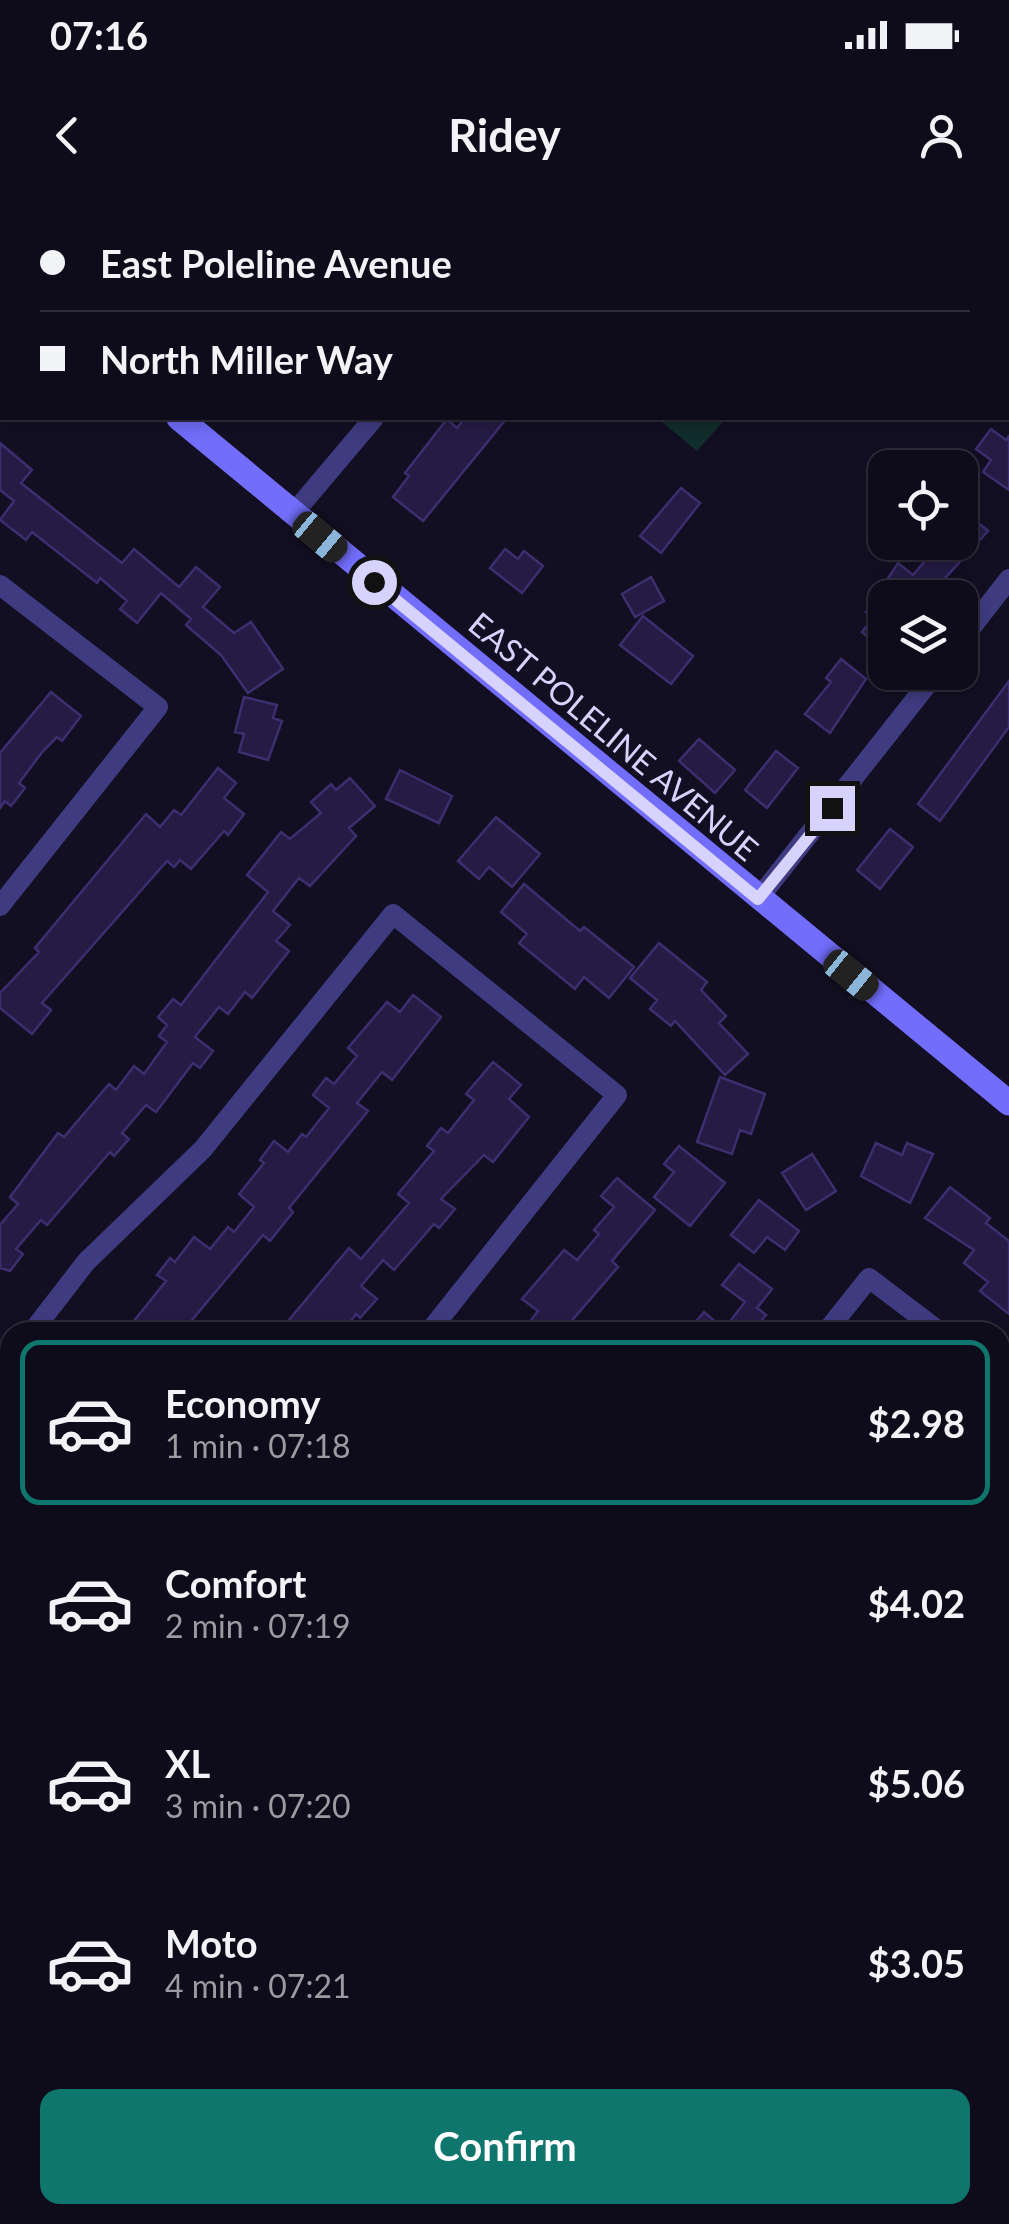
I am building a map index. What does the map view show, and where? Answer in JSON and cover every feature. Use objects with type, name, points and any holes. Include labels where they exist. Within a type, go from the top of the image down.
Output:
[{"type":"main road","name":"EAST POLELINE AVENUE","points":[[181,420],[758,899],[1008,1101]]},
{"type":"street","points":[[293,514],[372,420]]},
{"type":"street","points":[[978,619],[1009,579]]},
{"type":"street","points":[[0,585],[158,707],[0,906]]},
{"type":"street","points":[[758,899],[922,690]]},
{"type":"street","points":[[40,1322],[86,1262],[203,1149],[393,914],[617,1095],[437,1322]]},
{"type":"street","points":[[834,1322],[869,1278],[927,1322]]},
{"type":"green space","points":[[659,420],[724,420],[697,451]]},
{"type":"building","points":[[446,420],[457,428],[463,420],[505,420],[423,521],[393,497],[409,476],[405,473]]},
{"type":"building","points":[[991,429],[1006,440],[1009,436],[1009,490],[983,472],[991,460],[976,449]]},
{"type":"building","points":[[0,443],[32,470],[21,483],[122,563],[134,549],[179,587],[196,567],[220,587],[203,607],[234,633],[251,622],[283,669],[248,693],[221,655],[186,625],[191,619],[161,593],[137,623],[120,609],[127,601],[100,578],[97,583],[32,532],[26,540],[0,520],[14,501],[0,490]]},
{"type":"building","points":[[681,488],[700,503],[661,553],[640,536]]},
{"type":"building","points":[[978,523],[988,531],[978,542]]},
{"type":"building","points":[[505,549],[518,559],[524,551],[543,566],[522,593],[490,568]]},
{"type":"building","points":[[926,560],[962,560],[943,580],[887,580],[898,563],[913,575]]},
{"type":"building","points":[[651,577],[664,601],[635,617],[622,594]]},
{"type":"building","points":[[643,616],[693,656],[671,684],[620,645]]},
{"type":"building","points":[[841,659],[866,679],[830,733],[805,714],[831,682],[826,678]]},
{"type":"building","points":[[1009,681],[1009,727],[940,821],[918,804]]},
{"type":"building","points":[[51,692],[81,716],[62,741],[57,737],[43,751],[19,783],[25,788],[11,806],[5,801],[0,808],[0,753]]},
{"type":"building","points":[[244,697],[277,705],[273,718],[282,721],[268,760],[239,752],[244,734],[235,732]]},
{"type":"building","points":[[699,739],[735,770],[715,793],[679,761]]},
{"type":"building","points":[[776,751],[798,768],[767,808],[745,790]]},
{"type":"building","points":[[218,768],[236,783],[224,798],[244,814],[228,835],[224,831],[191,869],[180,860],[174,867],[167,861],[42,1003],[51,1010],[32,1034],[0,1008],[0,993],[39,952],[35,948],[146,814],[160,827],[174,810],[181,815]]},
{"type":"building","points":[[400,770],[452,796],[439,823],[386,799]]},
{"type":"building","points":[[350,778],[375,806],[349,828],[356,836],[310,886],[299,878],[273,911],[290,925],[276,941],[289,951],[252,998],[245,992],[228,1014],[219,1007],[195,1037],[213,1051],[200,1068],[193,1063],[156,1112],[146,1105],[122,1133],[129,1139],[114,1156],[110,1152],[47,1225],[41,1220],[16,1249],[23,1254],[10,1271],[0,1268],[0,1225],[18,1204],[10,1197],[58,1133],[64,1137],[109,1084],[116,1090],[134,1066],[144,1074],[167,1042],[159,1036],[167,1025],[158,1017],[173,999],[181,1005],[268,892],[247,875],[281,832],[290,839],[321,813],[311,802],[331,784],[336,790]]},
{"type":"building","points":[[496,817],[540,854],[512,887],[489,867],[479,879],[458,861]]},
{"type":"building","points":[[890,829],[913,847],[880,889],[857,870]]},
{"type":"building","points":[[524,884],[580,931],[584,927],[634,967],[609,998],[584,977],[575,989],[519,943],[527,934],[501,912]]},
{"type":"building","points":[[659,943],[707,982],[701,990],[726,1016],[719,1023],[748,1054],[725,1075],[675,1021],[671,1026],[650,1009],[657,1000],[630,978]]},
{"type":"building","points":[[413,995],[441,1017],[392,1080],[382,1072],[357,1103],[368,1111],[289,1208],[293,1212],[270,1241],[263,1235],[190,1322],[133,1322],[166,1281],[157,1275],[170,1258],[175,1262],[194,1237],[210,1249],[228,1227],[234,1232],[254,1207],[239,1194],[264,1163],[260,1160],[274,1141],[288,1152],[302,1134],[306,1137],[329,1108],[313,1095],[326,1078],[334,1084],[357,1056],[348,1048],[387,1002],[400,1012]]},
{"type":"building","points":[[493,1062],[521,1085],[509,1099],[529,1117],[493,1162],[484,1155],[441,1199],[455,1209],[439,1228],[434,1224],[394,1270],[383,1260],[361,1286],[377,1299],[360,1318],[356,1314],[350,1322],[287,1322],[349,1248],[361,1259],[409,1203],[398,1194],[434,1151],[427,1146],[441,1128],[448,1133],[474,1100],[466,1094]]},
{"type":"building","points":[[720,1077],[765,1094],[751,1134],[740,1130],[732,1154],[697,1142]]},
{"type":"building","points":[[876,1143],[902,1155],[907,1143],[933,1154],[910,1203],[861,1176]]},
{"type":"building","points":[[679,1146],[725,1183],[690,1226],[654,1197],[674,1172],[664,1164]]},
{"type":"building","points":[[812,1154],[836,1191],[806,1210],[782,1173]]},
{"type":"building","points":[[617,1178],[655,1210],[612,1261],[618,1267],[571,1322],[530,1322],[538,1311],[522,1299],[564,1250],[577,1260],[599,1234],[594,1230],[614,1207],[601,1196]]},
{"type":"building","points":[[950,1187],[990,1218],[986,1223],[1009,1241],[1009,1314],[980,1291],[988,1282],[964,1263],[974,1250],[925,1218]]},
{"type":"building","points":[[759,1200],[799,1231],[785,1250],[767,1237],[754,1253],[731,1235]]},
{"type":"building","points":[[739,1264],[772,1289],[757,1308],[766,1315],[760,1322],[729,1322],[745,1302],[722,1285]]},
{"type":"building","points":[[704,1312],[716,1322],[696,1322]]},
{"type":"route","points":[[374,582],[758,899],[832,808]]}]
